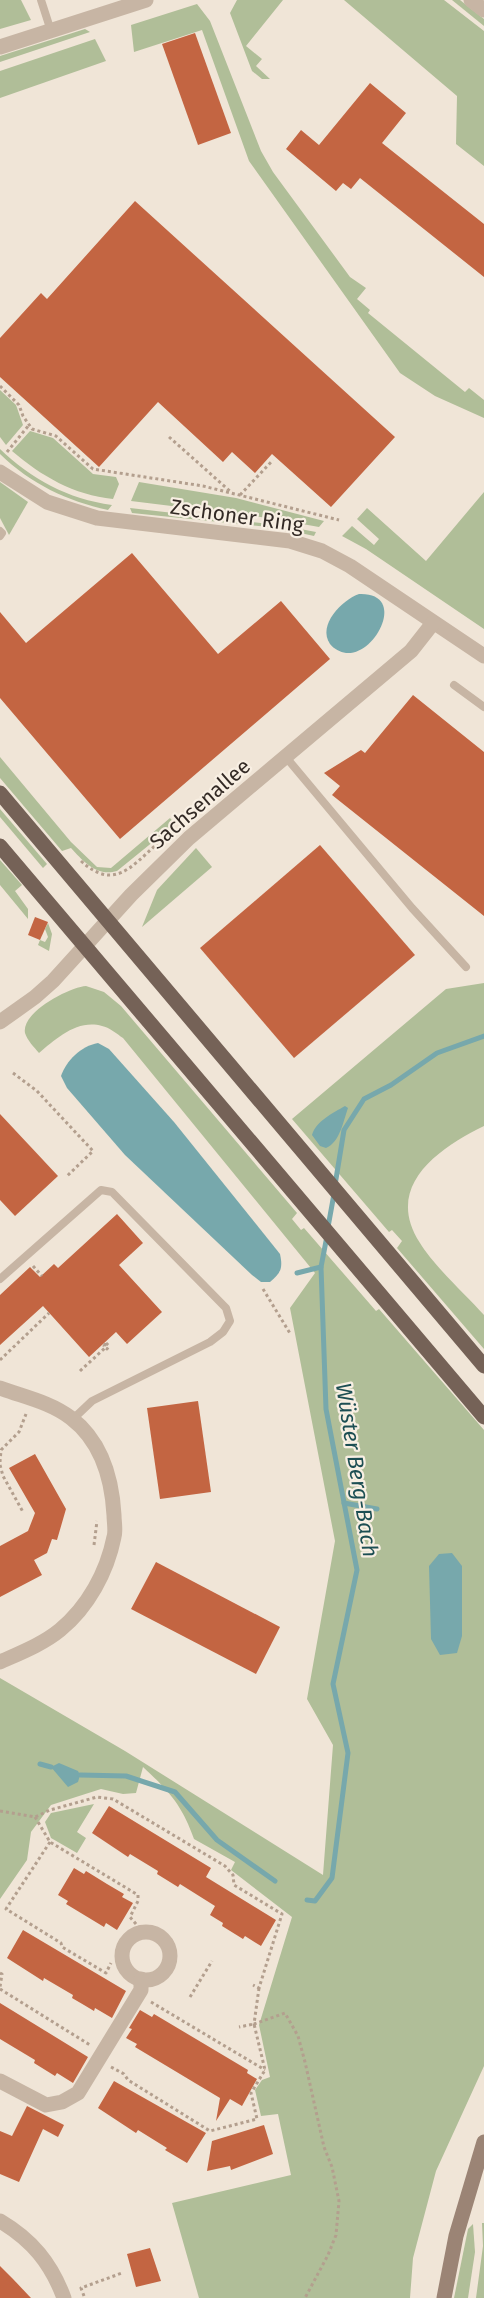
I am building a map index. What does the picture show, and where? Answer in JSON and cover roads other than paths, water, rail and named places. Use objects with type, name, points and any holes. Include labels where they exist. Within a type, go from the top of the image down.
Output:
[{"type":"main road","points":[[0,793],[484,1366]]},
{"type":"main road","points":[[0,846],[484,1417]]},
{"type":"main road","points":[[444,2298],[460,2220],[484,2142]]},
{"type":"street","points":[[0,47],[146,0]]},
{"type":"street","points":[[471,0],[484,10]]},
{"type":"street","name":"Zschoner Ring","points":[[0,472],[47,502],[98,518],[290,541],[322,551],[350,566],[484,656]]},
{"type":"street","name":"Sachsenallee","points":[[0,1023],[35,997],[189,838],[411,651],[433,623]]},
{"type":"street","points":[[0,1388],[42,1401],[72,1419],[92,1439],[104,1465],[112,1491],[115,1536],[107,1565],[80,1610],[60,1631],[30,1649],[0,1662]]},
{"type":"street","points":[[0,2081],[46,2105],[62,2102],[78,2093],[140,1987],[164,1972],[170,1956],[169,1948],[163,1938],[153,1932],[142,1931],[133,1935],[126,1941],[122,1950],[125,1969],[140,1987]]},
{"type":"street","points":[[0,2221],[11,2227],[41,2255],[55,2274],[64,2298]]},
{"type":"lane","points":[[41,0],[51,31]]},
{"type":"lane","points":[[0,531],[2,533],[0,536]]},
{"type":"lane","points":[[454,685],[484,707]]},
{"type":"lane","points":[[285,756],[412,908],[466,968]]},
{"type":"lane","points":[[0,1279],[101,1190],[112,1192],[226,1308],[230,1321],[223,1332],[210,1342],[92,1401],[72,1419]]},
{"type":"water","points":[[359,594],[374,596],[382,603],[384,613],[382,624],[368,645],[357,651],[344,653],[330,644],[327,637],[329,621],[339,607]]},
{"type":"water","points":[[98,1043],[109,1049],[174,1122],[280,1254],[280,1270],[270,1282],[261,1282],[252,1275],[125,1155],[67,1088],[61,1076],[66,1065],[80,1051]]},
{"type":"water","points":[[345,1106],[348,1108],[335,1141],[326,1148],[320,1146],[312,1135],[314,1130],[326,1118]]},
{"type":"water","points":[[452,1553],[462,1566],[462,1636],[457,1653],[440,1655],[431,1639],[429,1566],[439,1554]]},
{"type":"water","points":[[59,1763],[78,1771],[80,1775],[78,1782],[68,1787],[51,1767]]},
{"type":"waterway","name":"Wüster Berg-Bach","points":[[335,1185],[344,1130],[364,1099],[391,1085],[437,1053],[484,1036]]},
{"type":"waterway","name":"Wüster Berg-Bach","points":[[328,1227],[334,1194]]},
{"type":"waterway","name":"Wüster Berg-Bach","points":[[307,1900],[315,1901],[332,1878],[348,1753],[333,1684],[357,1570],[326,1409],[321,1267],[327,1236]]},
{"type":"waterway","points":[[297,1273],[321,1267]]},
{"type":"waterway","points":[[344,1503],[377,1509]]},
{"type":"waterway","points":[[40,1764],[51,1767]]},
{"type":"waterway","name":"Wüster Berg-Bach","points":[[80,1775],[126,1776],[175,1792],[217,1840],[275,1881]]}]
